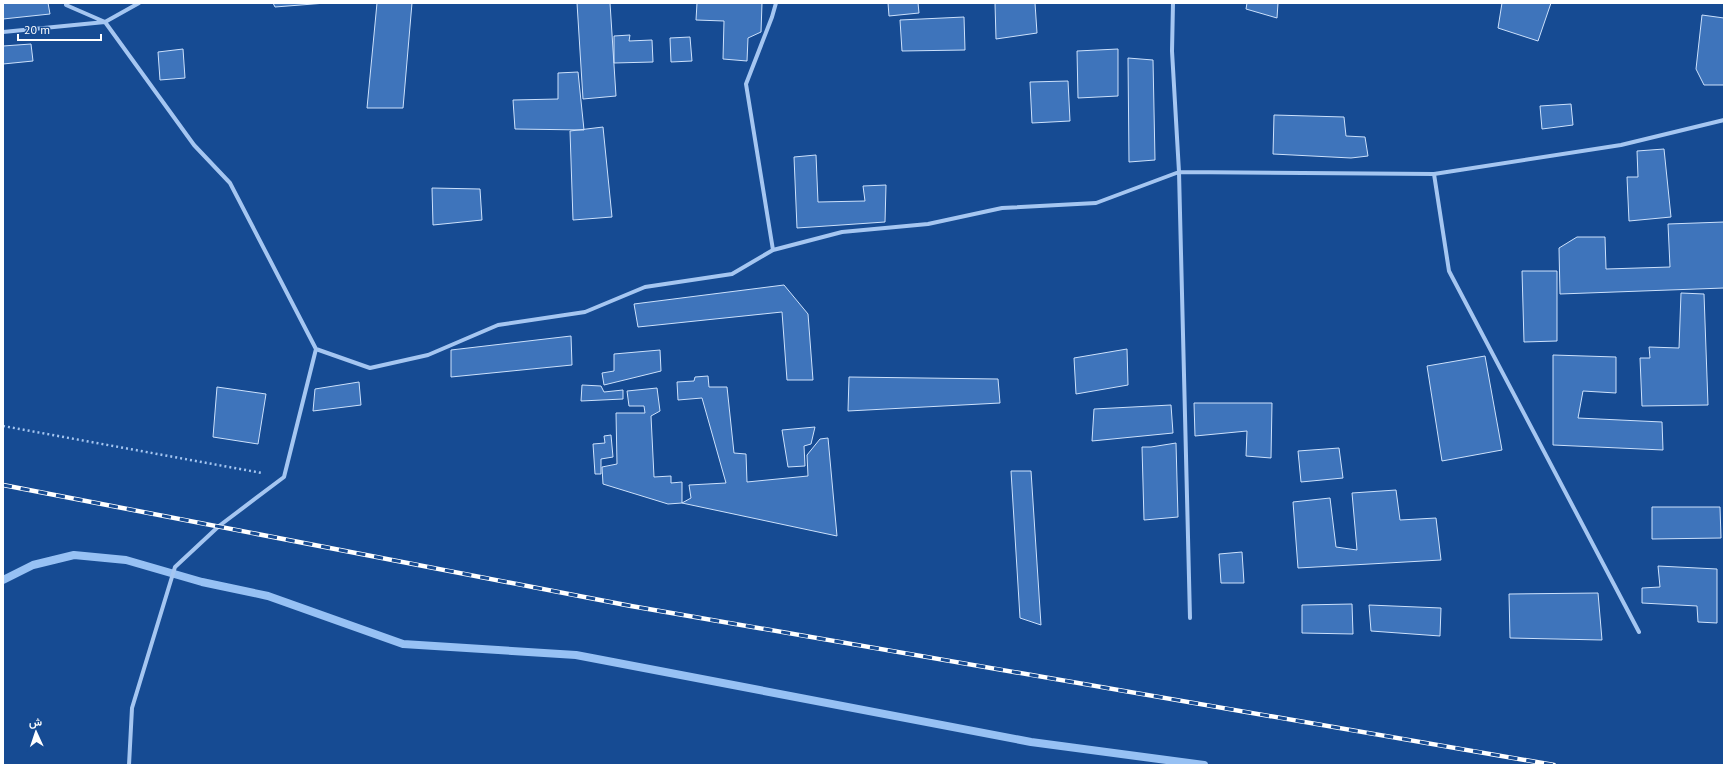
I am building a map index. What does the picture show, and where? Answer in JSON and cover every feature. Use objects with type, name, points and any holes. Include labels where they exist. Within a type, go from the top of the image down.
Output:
[{"type":"street","points":[[66,3],[66,5],[105,22],[194,145],[230,182],[316,349],[284,477],[219,526],[176,567],[132,708],[129,765]]},
{"type":"street","points":[[3,32],[105,22],[139,3]]},
{"type":"street","points":[[773,250],[746,84],[776,3]]},
{"type":"street","points":[[1173,3],[1172,51],[1179,172],[1190,618]]},
{"type":"street","points":[[316,349],[370,368],[428,356],[498,325],[584,312],[645,287],[732,274],[773,250],[842,232],[928,224],[1002,208],[1096,203],[1179,172],[1434,174],[1621,145],[1724,120]]},
{"type":"street","points":[[1434,174],[1449,271],[1639,632]]},
{"type":"path","points":[[3,426],[284,477]]},
{"type":"building","points":[[3,3],[48,3],[50,14],[3,19]]},
{"type":"building","points":[[273,3],[326,3],[275,7]]},
{"type":"building","points":[[377,3],[412,3],[403,108],[367,108]]},
{"type":"building","points":[[577,3],[610,3],[616,96],[583,99]]},
{"type":"building","points":[[697,3],[762,3],[761,32],[748,38],[747,61],[723,59],[724,21],[696,20]]},
{"type":"building","points":[[888,3],[918,3],[919,13],[889,16]]},
{"type":"building","points":[[995,3],[1035,3],[1037,33],[996,39]]},
{"type":"building","points":[[1247,3],[1278,3],[1277,18],[1246,9]]},
{"type":"building","points":[[1502,3],[1551,3],[1538,41],[1498,28]]},
{"type":"building","points":[[1702,15],[1724,18],[1724,85],[1704,85],[1696,69]]},
{"type":"building","points":[[964,17],[965,50],[902,51],[900,20]]},
{"type":"building","points":[[630,35],[629,41],[652,40],[653,62],[614,63],[614,36]]},
{"type":"building","points":[[690,37],[692,61],[671,62],[670,38]]},
{"type":"building","points":[[31,44],[33,61],[3,64],[3,46]]},
{"type":"building","points":[[183,49],[185,78],[160,80],[158,52]]},
{"type":"building","points":[[1118,49],[1118,96],[1078,98],[1077,51]]},
{"type":"building","points":[[1128,58],[1153,60],[1155,160],[1129,162]]},
{"type":"building","points":[[578,72],[584,130],[515,129],[513,100],[558,99],[558,73]]},
{"type":"building","points":[[1068,81],[1070,121],[1032,123],[1030,82]]},
{"type":"building","points":[[1571,104],[1573,125],[1542,129],[1540,106]]},
{"type":"building","points":[[1274,115],[1344,117],[1346,136],[1365,137],[1368,156],[1351,158],[1273,154]]},
{"type":"building","points":[[603,127],[612,217],[573,220],[570,131]]},
{"type":"building","points":[[1664,149],[1671,217],[1629,221],[1627,177],[1638,177],[1637,151]]},
{"type":"building","points":[[816,155],[818,202],[865,201],[863,186],[886,185],[885,222],[797,228],[794,157]]},
{"type":"building","points":[[432,188],[480,189],[482,220],[433,225]]},
{"type":"building","points":[[1724,222],[1724,288],[1560,294],[1559,248],[1577,237],[1605,237],[1606,269],[1670,267],[1668,224]]},
{"type":"building","points":[[1522,271],[1557,271],[1557,341],[1524,342]]},
{"type":"building","points":[[784,285],[808,314],[813,380],[787,380],[782,312],[638,327],[634,304]]},
{"type":"building","points":[[1681,293],[1704,294],[1708,405],[1642,406],[1640,358],[1650,358],[1649,347],[1679,348]]},
{"type":"building","points":[[571,336],[572,365],[451,377],[451,350]]},
{"type":"building","points":[[1127,349],[1128,385],[1076,394],[1074,358]]},
{"type":"building","points":[[660,350],[661,371],[604,385],[602,373],[614,371],[614,354]]},
{"type":"building","points":[[1553,355],[1616,357],[1616,393],[1583,391],[1578,418],[1662,422],[1663,450],[1553,445]]},
{"type":"building","points":[[1485,356],[1502,450],[1442,461],[1427,366]]},
{"type":"building","points":[[708,376],[709,387],[727,387],[734,453],[746,454],[747,482],[808,476],[807,455],[820,439],[828,438],[837,536],[682,503],[691,498],[689,485],[726,483],[702,398],[678,400],[677,382],[694,381],[695,377]]},
{"type":"building","points":[[849,377],[998,379],[1000,403],[848,411]]},
{"type":"building","points":[[359,382],[361,405],[313,411],[315,389]]},
{"type":"building","points":[[582,385],[601,386],[604,392],[623,390],[623,399],[581,401]]},
{"type":"building","points":[[217,387],[266,394],[258,444],[213,437]]},
{"type":"building","points":[[657,388],[660,411],[651,416],[654,477],[671,476],[671,483],[682,482],[682,503],[668,504],[603,484],[602,467],[617,464],[616,413],[645,413],[644,406],[629,406],[627,391]]},
{"type":"building","points":[[1194,403],[1272,403],[1271,458],[1246,456],[1247,431],[1195,436]]},
{"type":"building","points":[[1171,405],[1173,433],[1092,441],[1094,409]]},
{"type":"building","points":[[815,427],[811,444],[804,446],[805,466],[788,467],[782,430]]},
{"type":"building","points":[[611,435],[613,457],[601,459],[601,474],[595,474],[593,444],[605,443],[604,436]]},
{"type":"building","points":[[1176,443],[1178,517],[1144,520],[1142,447]]},
{"type":"building","points":[[1339,448],[1343,478],[1301,482],[1298,451]]},
{"type":"building","points":[[1011,471],[1031,471],[1041,625],[1020,618]]},
{"type":"building","points":[[1396,490],[1400,520],[1436,518],[1441,560],[1298,568],[1293,502],[1330,498],[1336,547],[1357,550],[1352,493]]},
{"type":"building","points":[[1652,507],[1720,507],[1721,538],[1652,539]]},
{"type":"building","points":[[1242,552],[1244,583],[1221,583],[1219,554]]},
{"type":"building","points":[[1658,566],[1717,569],[1717,623],[1698,622],[1697,606],[1642,603],[1642,588],[1660,587]]},
{"type":"building","points":[[1598,593],[1602,640],[1510,638],[1509,594]]},
{"type":"building","points":[[1352,604],[1353,634],[1302,633],[1302,605]]},
{"type":"building","points":[[1369,605],[1441,608],[1440,636],[1371,631]]},
{"type":"waterway","points":[[3,580],[33,565],[74,555],[126,560],[202,582],[268,596],[403,644],[576,655],[1031,742],[1204,765]]},
{"type":"railway","points":[[3,485],[631,606],[1554,765]]}]
